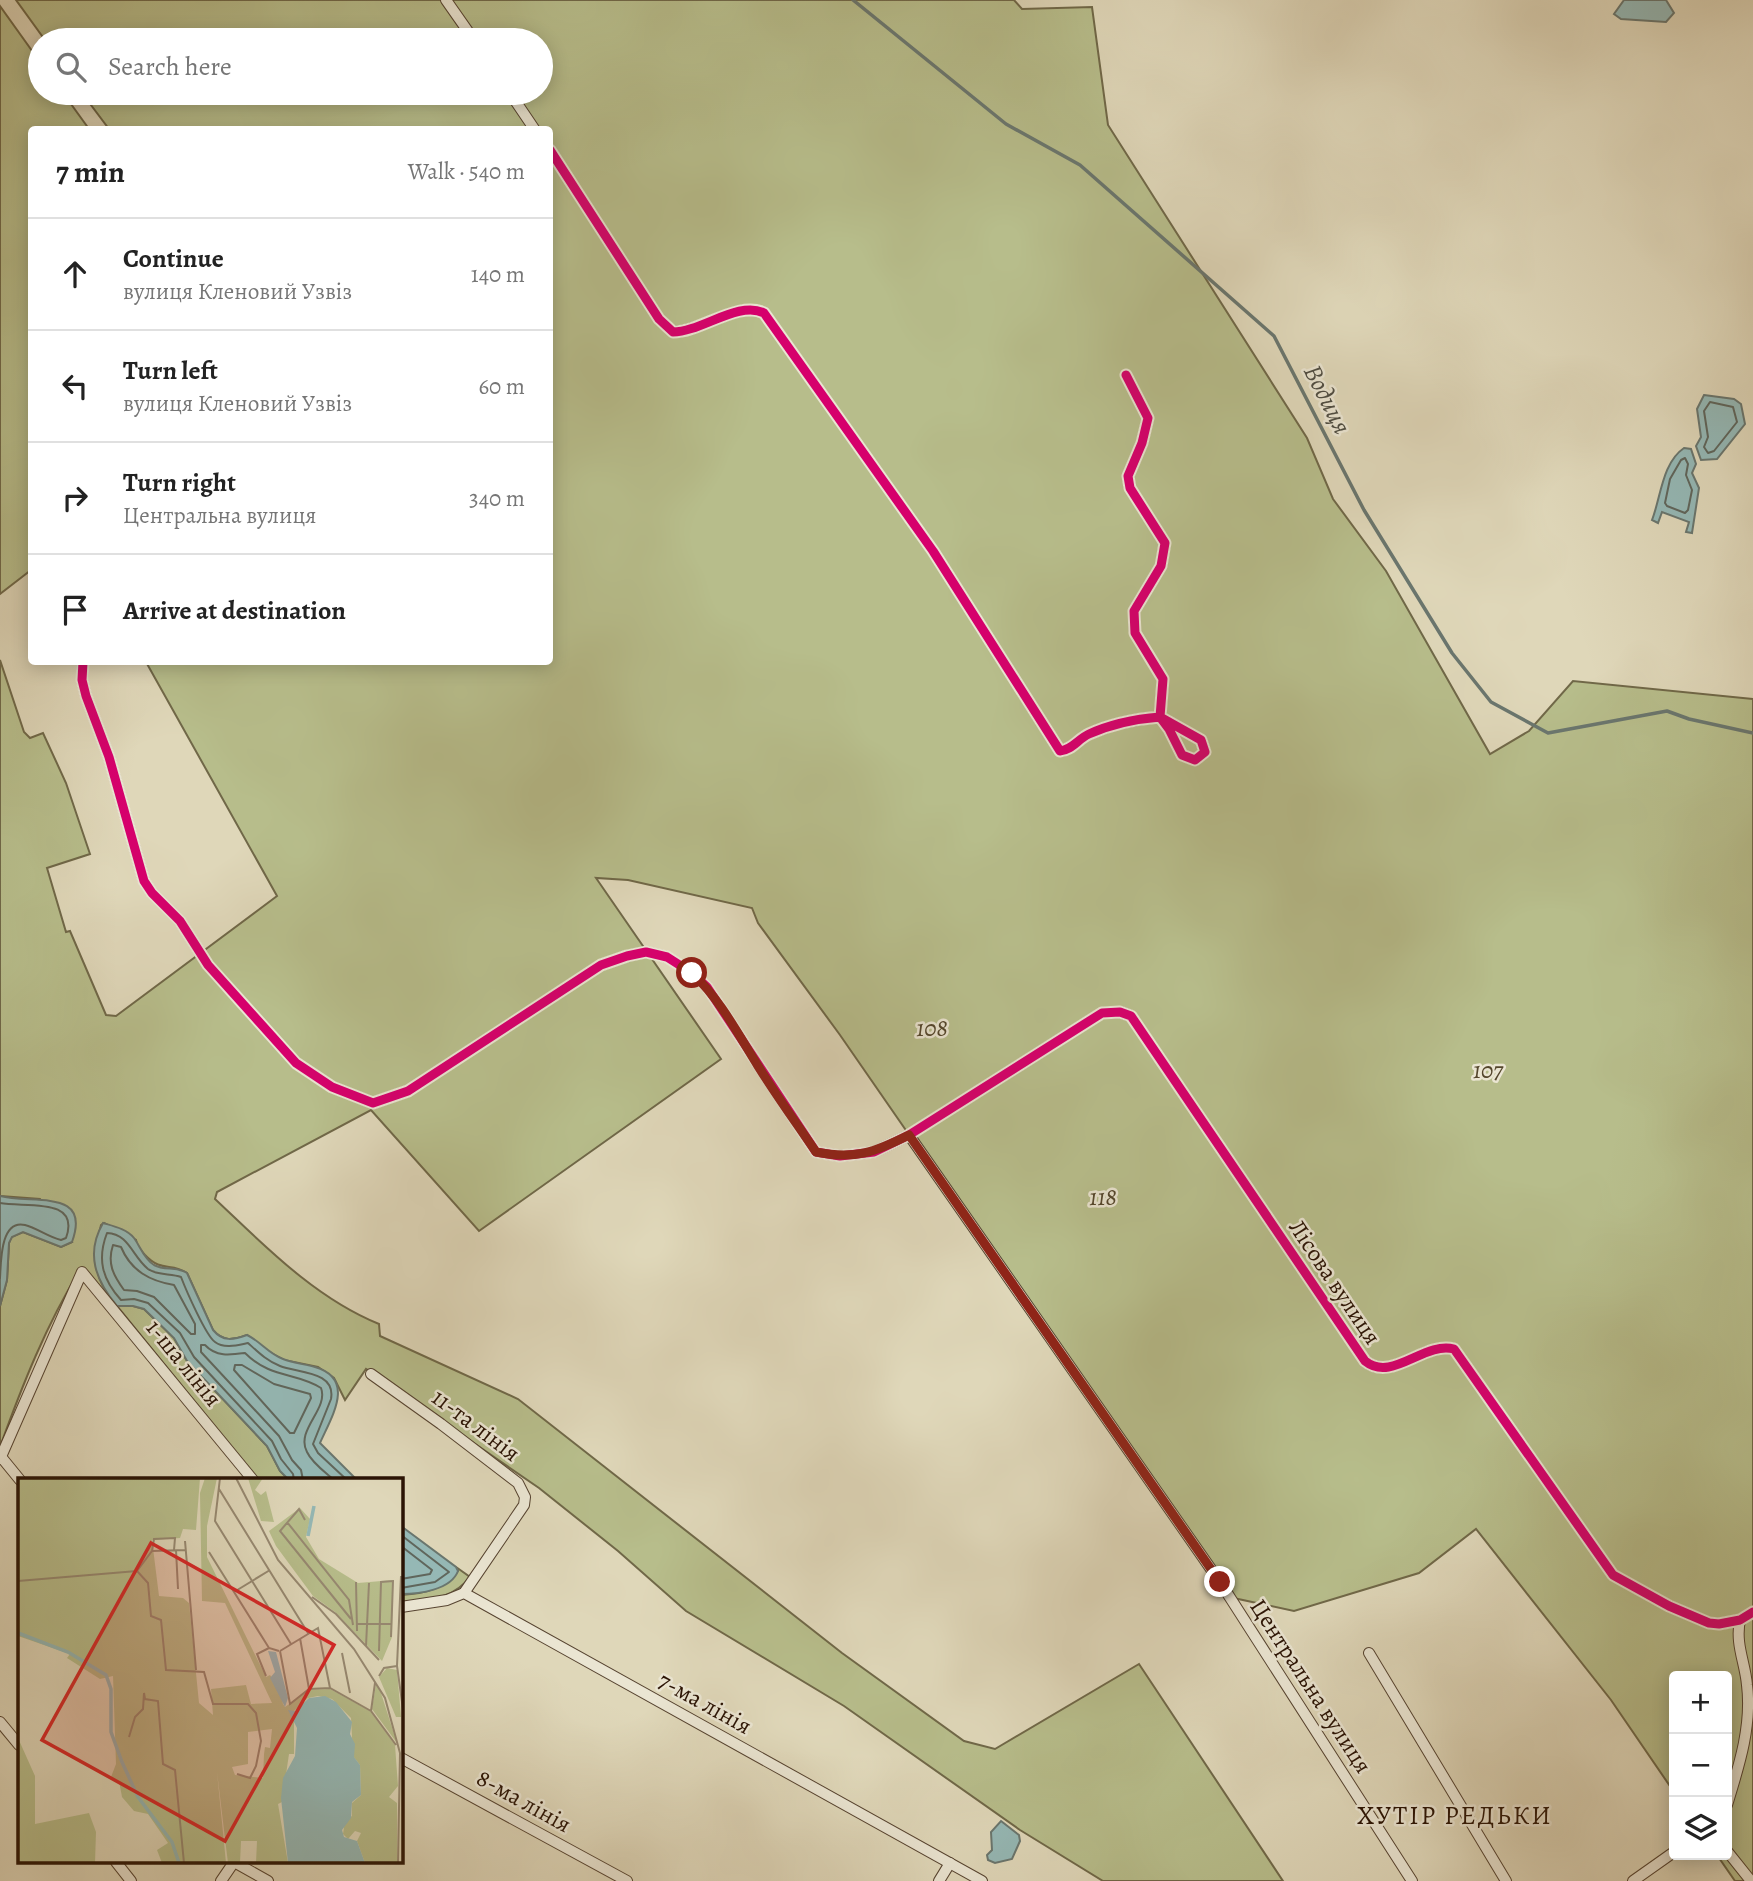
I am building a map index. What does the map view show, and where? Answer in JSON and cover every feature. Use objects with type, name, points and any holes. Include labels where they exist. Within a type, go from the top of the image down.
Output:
[{"type":"street","points":[[446,0],[466,28]]},
{"type":"street","points":[[518,105],[532,126]]},
{"type":"street","points":[[553,155],[659,319],[673,332],[692,329],[746,309],[764,313],[933,551],[1060,751],[1069,749],[1083,737],[1102,728],[1160,717],[1201,740],[1205,752],[1195,760],[1182,755],[1160,717],[1163,679],[1135,633],[1134,611],[1161,566],[1165,543],[1130,488],[1128,476],[1142,443],[1148,418],[1126,375]]},
{"type":"street","points":[[83,665],[82,680],[86,696],[109,757],[144,881],[160,904],[180,921],[208,965],[296,1063],[332,1087],[373,1102],[408,1091],[601,965],[646,952],[667,957],[692,973],[707,987],[816,1152],[840,1156],[874,1152],[909,1135]]},
{"type":"street","name":"Лісова вулиця","points":[[909,1135],[1102,1013],[1120,1012],[1132,1016],[1364,1362],[1371,1366],[1391,1367],[1439,1348],[1454,1349],[1613,1575],[1669,1606],[1709,1623],[1740,1620]]},
{"type":"street","name":"Центральна вулиця","points":[[909,1135],[1220,1582],[1412,1881]]},
{"type":"street","name":"1-ша лінія","points":[[1,1458],[82,1272],[251,1478]]},
{"type":"street","name":"11-та лінія","points":[[371,1374],[517,1483],[526,1497],[524,1504],[464,1593]]},
{"type":"street","points":[[1,1458],[18,1478]]},
{"type":"street","points":[[402,1606],[447,1600],[464,1593]]},
{"type":"street","name":"7-ма лінія","points":[[464,1593],[982,1881]]},
{"type":"street","points":[[1729,1797],[1743,1753],[1747,1711],[1748,1685],[1737,1634],[1740,1620],[1753,1612]]},
{"type":"street","points":[[1369,1653],[1506,1881]]},
{"type":"street","points":[[0,1722],[18,1744]]},
{"type":"street","name":"8-ма лінія","points":[[402,1759],[627,1881]]},
{"type":"street","points":[[1633,1881],[1669,1856]]},
{"type":"street","points":[[1732,1857],[1751,1881]]},
{"type":"street","points":[[939,1881],[950,1863]]},
{"type":"street","points":[[118,1864],[131,1881]]},
{"type":"street","points":[[221,1881],[233,1864]]},
{"type":"street","points":[[238,1864],[268,1881]]},
{"type":"green space","points":[[16,0],[1014,0],[1022,9],[1092,7],[1108,125],[1307,438],[1333,499],[1386,571],[1490,754],[1529,731],[1573,681],[1753,699],[1753,1881],[1735,1881],[1720,1860],[1732,1860],[1732,1671],[1669,1671],[1669,1785],[1611,1700],[1476,1529],[1419,1573],[1294,1611],[1229,1597],[840,1035],[758,923],[752,908],[628,880],[596,878],[721,1059],[479,1231],[371,1110],[217,1192],[215,1199],[312,1285],[333,1300],[379,1324],[380,1336],[518,1399],[842,1653],[964,1741],[995,1749],[1139,1664],[1283,1881],[1103,1881],[1020,1830],[844,1706],[686,1611],[618,1551],[539,1488],[366,1369],[345,1400],[334,1378],[318,1367],[284,1360],[247,1335],[233,1339],[221,1337],[213,1330],[187,1273],[156,1264],[142,1251],[136,1240],[104,1223],[101,1225],[96,1264],[100,1281],[111,1299],[80,1270],[56,1312],[36,1356],[0,1447],[0,1306],[7,1280],[11,1237],[23,1232],[61,1247],[72,1242],[40,1199],[0,1196],[0,660],[24,732],[30,738],[43,733],[66,783],[90,854],[47,868],[66,932],[70,931],[106,1015],[116,1016],[277,896],[148,665],[553,665],[553,126],[107,126],[91,105],[553,105],[553,28],[36,28]]},
{"type":"green space","points":[[0,6],[28,45],[28,105],[72,105],[87,126],[28,126],[28,572],[0,594]]},
{"type":"green space","points":[[117,1306],[144,1309],[174,1338],[187,1361],[267,1446],[280,1471],[287,1478],[256,1478]]},
{"type":"green space","points":[[456,1567],[470,1577],[456,1590],[439,1597],[402,1603],[402,1595],[425,1592],[440,1586],[458,1571]]},
{"type":"water","points":[[1624,0],[1666,0],[1674,13],[1666,22],[1621,19],[1614,14]]},
{"type":"water","points":[[1704,395],[1734,399],[1741,404],[1745,424],[1717,459],[1701,460],[1696,446],[1701,437],[1697,409]]},
{"type":"water","points":[[1684,448],[1691,449],[1696,464],[1692,473],[1699,488],[1692,533],[1686,532],[1689,522],[1662,512],[1658,523],[1652,520],[1671,462]]},
{"type":"water","points":[[0,1196],[42,1200],[66,1206],[74,1213],[76,1225],[72,1242],[61,1247],[23,1232],[12,1237],[9,1243],[7,1280],[0,1306]]},
{"type":"water","points":[[103,1223],[120,1228],[131,1235],[154,1265],[187,1273],[213,1330],[221,1337],[233,1339],[247,1335],[278,1357],[315,1367],[335,1380],[338,1389],[335,1410],[320,1443],[355,1478],[287,1478],[280,1471],[267,1446],[187,1361],[174,1338],[144,1309],[117,1306],[110,1297],[95,1267],[98,1234]]},
{"type":"water","points":[[402,1527],[458,1571],[449,1583],[442,1587],[402,1594]]},
{"type":"water","points":[[1001,1821],[1019,1835],[1020,1841],[1012,1859],[995,1863],[988,1860],[987,1855],[992,1850],[991,1832]]},
{"type":"waterway","name":"Водиця","points":[[853,0],[1006,124],[1080,165],[1274,336],[1364,510],[1452,653],[1491,702],[1548,733],[1667,711],[1689,719],[1753,733]]},
{"type":"cycle path","points":[[553,155],[659,319],[673,332],[684,331],[743,310],[764,313],[933,551],[1060,751],[1106,727],[1160,717]]},
{"type":"cycle path","points":[[1126,375],[1148,418],[1142,443],[1128,476],[1130,488],[1165,543],[1161,566],[1134,611],[1135,633],[1163,679],[1160,717]]},
{"type":"cycle path","points":[[83,665],[82,680],[86,696],[109,757],[144,881],[180,921],[208,965],[296,1063],[332,1087],[373,1103],[408,1091],[601,965],[646,952],[667,957],[692,973],[707,987],[816,1152],[840,1156],[874,1152],[909,1135],[1102,1013],[1120,1012],[1131,1016],[1365,1361],[1386,1367],[1431,1351],[1454,1349],[1613,1575],[1669,1606],[1709,1623],[1740,1620],[1753,1612]]},
{"type":"cycle path","points":[[1160,717],[1201,740],[1205,752],[1195,760],[1182,755],[1160,717]]},
{"type":"district","name":"ХУТІР РЕДЬКИ","points":[[1455,1815]]},
{"type":"route","points":[[692,973],[719,1003],[816,1152],[840,1156],[874,1152],[909,1135],[1220,1582]]},
{"type":"park label","name":"108","points":[[932,1028]]},
{"type":"park label","name":"107","points":[[1488,1070]]},
{"type":"park label","name":"118","points":[[1103,1197]]}]
